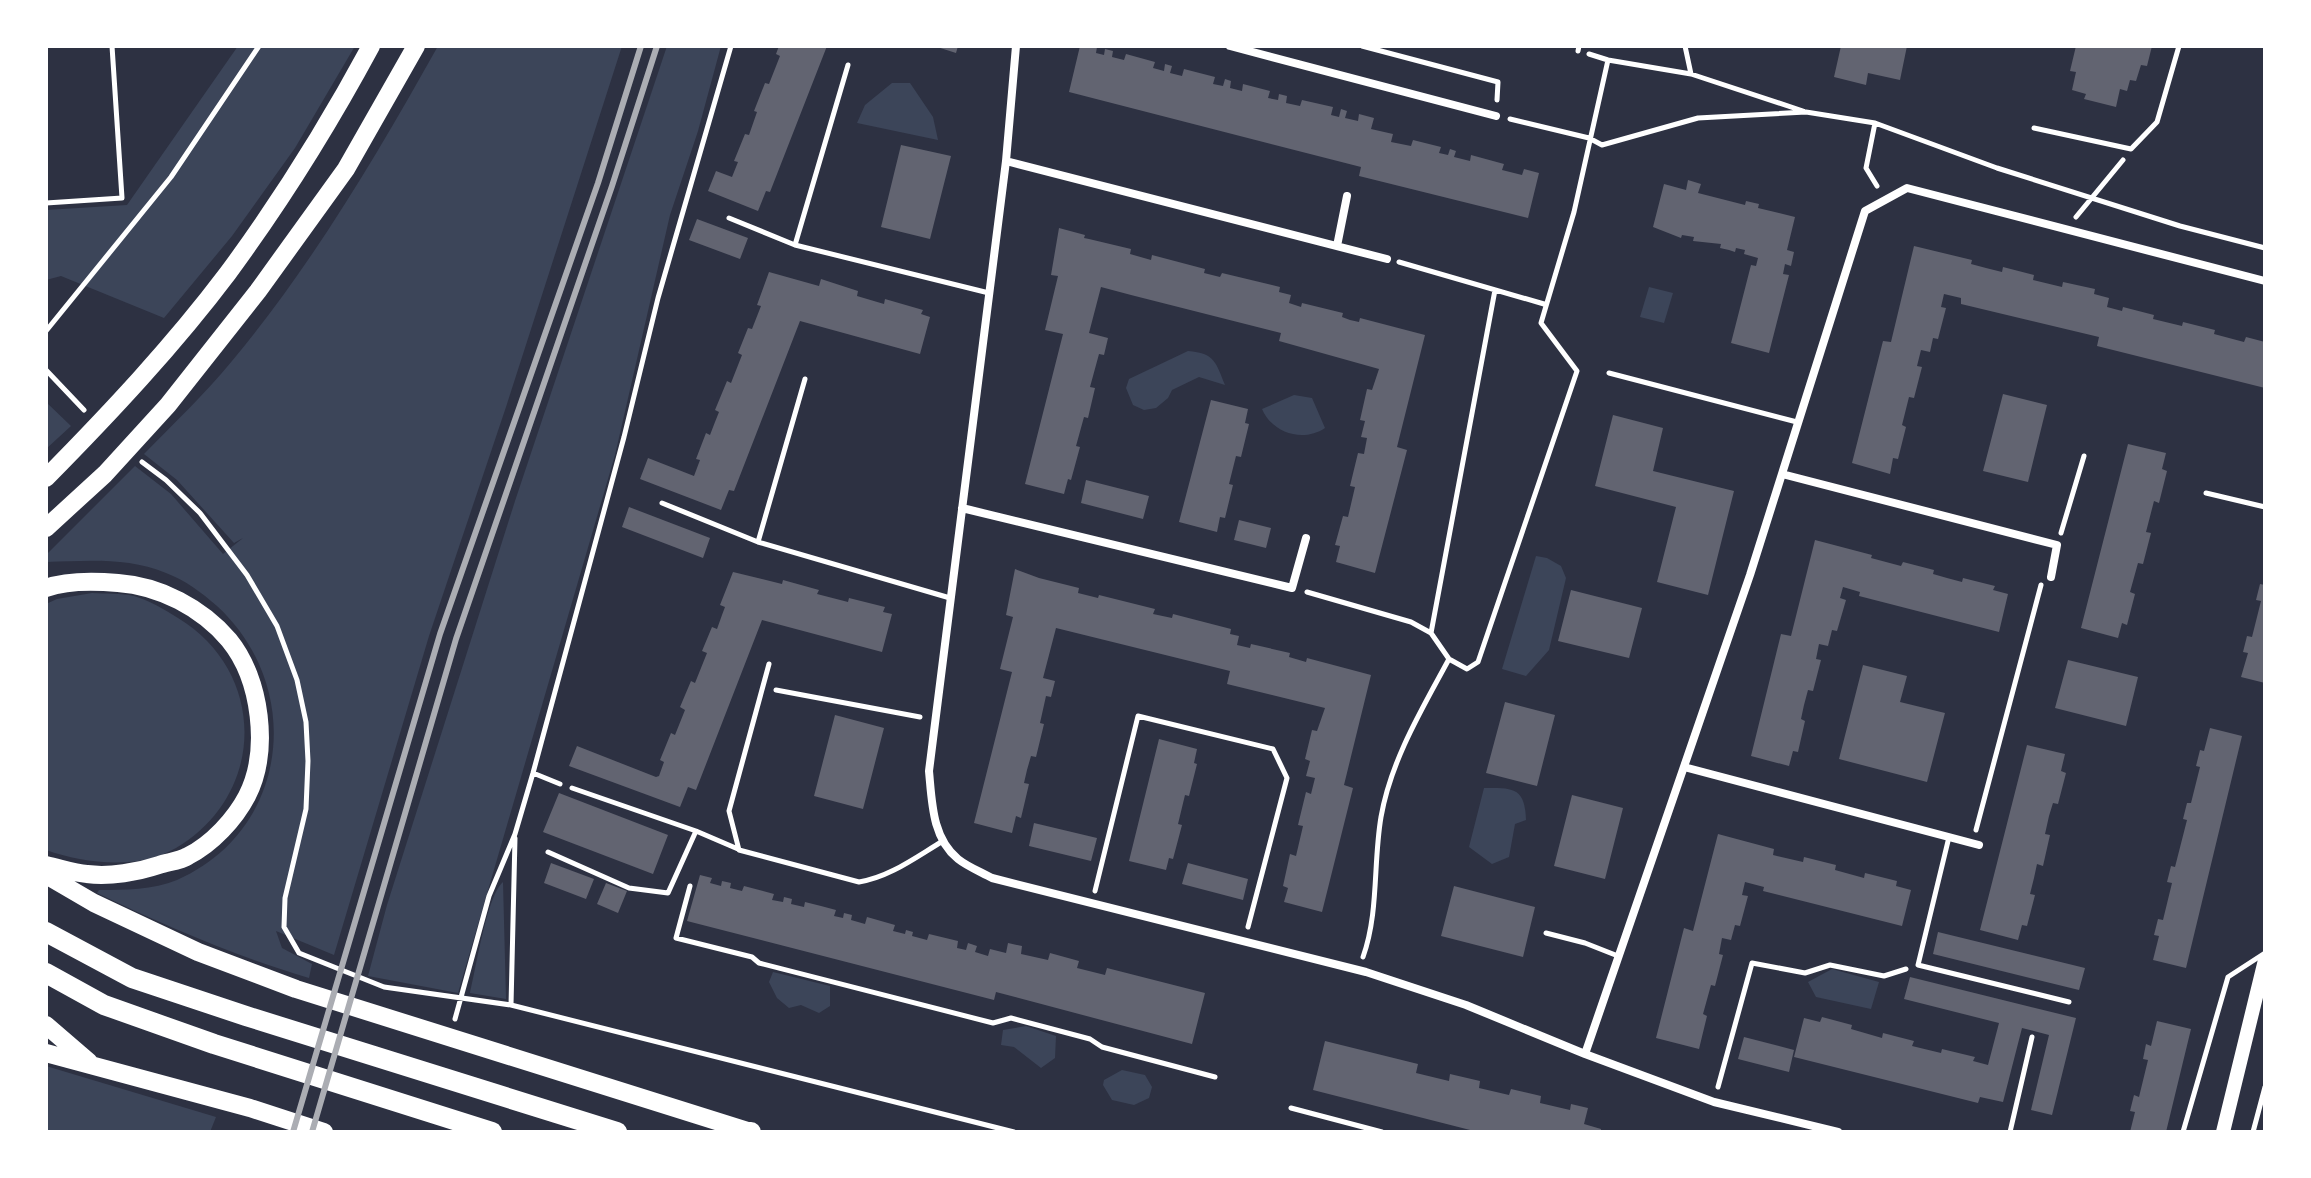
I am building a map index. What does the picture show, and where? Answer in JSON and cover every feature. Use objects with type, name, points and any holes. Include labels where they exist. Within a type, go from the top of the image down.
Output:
[{"type":"highway","points":[[46,478],[122,399],[228,272],[307,155],[371,46]]},
{"type":"highway","points":[[46,528],[105,474],[150,424],[258,291],[346,169],[416,46]]},
{"type":"highway","points":[[46,588],[94,581],[134,584],[169,594],[205,616],[230,641],[249,674],[257,708],[259,737],[258,763],[248,795],[225,828],[188,857],[139,871],[89,875],[46,865]]},
{"type":"highway","points":[[46,875],[94,903],[198,952],[296,989],[751,1132]]},
{"type":"highway","points":[[46,932],[132,978],[617,1132]]},
{"type":"highway","points":[[46,973],[104,1005],[214,1044],[492,1132]]},
{"type":"highway","points":[[46,1025],[92,1064]]},
{"type":"highway","points":[[46,1053],[250,1108],[324,1132]]},
{"type":"street","points":[[1016,46],[1006,161],[929,771],[934,815],[943,841],[958,859],[992,878],[1358,970],[1466,1005],[1714,1102],[1838,1132]]},
{"type":"street","points":[[1230,46],[1496,116]]},
{"type":"street","points":[[1006,161],[1387,259]]},
{"type":"street","points":[[1585,1054],[1782,474],[1865,211],[1907,188],[2265,281]]},
{"type":"street","points":[[1337,246],[1347,196]]},
{"type":"street","points":[[1782,474],[2057,545],[2051,577]]},
{"type":"street","points":[[962,508],[1292,588],[1306,538]]},
{"type":"street","points":[[1684,767],[1976,844]]},
{"type":"street","points":[[2223,1132],[2265,960]]},
{"type":"lane","points":[[2034,128],[2131,149],[2157,122],[2179,46]]},
{"type":"lane","points":[[795,245],[848,65]]},
{"type":"lane","points":[[729,218],[795,245],[989,293]]},
{"type":"lane","points":[[1609,373],[1798,423]]},
{"type":"lane","points":[[758,542],[805,379]]},
{"type":"lane","points":[[2206,493],[2265,507]]},
{"type":"lane","points":[[662,503],[758,542],[950,598]]},
{"type":"lane","points":[[739,850],[729,811],[769,664]]},
{"type":"lane","points":[[572,788],[696,831],[739,850],[859,882],[874,880],[897,869],[943,841]]},
{"type":"lane","points":[[548,852],[629,888],[668,893],[696,831]]},
{"type":"lane","points":[[1949,836],[1918,965],[2069,1002]]},
{"type":"lane","points":[[1546,933],[1618,956]]},
{"type":"lane","points":[[2183,1132],[2228,977],[2265,953]]},
{"type":"lane","points":[[2010,1132],[2032,1037]]},
{"type":"lane","points":[[2253,1132],[2265,1087]]},
{"type":"path","points":[[46,203],[122,198],[112,46]]},
{"type":"path","points":[[46,331],[171,177],[259,46]]},
{"type":"path","points":[[469,971],[489,896],[515,834],[533,773],[624,437],[661,285],[731,46]]},
{"type":"path","points":[[1362,46],[1498,82],[1496,116],[1589,138],[1602,145],[1698,118],[1806,112]]},
{"type":"path","points":[[1685,46],[1691,74]]},
{"type":"path","points":[[1579,48],[1608,60],[1691,74],[1806,112],[1875,123],[1997,168],[2180,226],[2265,248]]},
{"type":"path","points":[[1292,588],[1411,622],[1431,633],[1449,659],[1467,669],[1478,662],[1577,371],[1541,323],[1544,304],[1574,212],[1608,60]]},
{"type":"path","points":[[1875,123],[1866,168],[1885,200]]},
{"type":"path","points":[[2067,230],[2131,149]]},
{"type":"path","points":[[1387,259],[1544,304]]},
{"type":"path","points":[[1431,633],[1495,290]]},
{"type":"path","points":[[46,370],[85,411]]},
{"type":"path","points":[[2057,545],[2084,456]]},
{"type":"path","points":[[139,460],[166,480],[200,513],[247,575],[277,626],[297,680],[307,735],[306,809],[285,898],[284,927],[299,953],[384,987],[511,1005],[1014,1132]]},
{"type":"path","points":[[1976,844],[2041,583],[2051,577]]},
{"type":"path","points":[[1358,970],[1372,930],[1375,855],[1386,799],[1408,736],[1449,659]]},
{"type":"path","points":[[763,687],[934,719]]},
{"type":"path","points":[[1092,903],[1138,716],[1213,734],[1273,749],[1287,778],[1244,941]]},
{"type":"path","points":[[533,773],[572,788]]},
{"type":"path","points":[[511,1005],[515,834]]},
{"type":"path","points":[[692,879],[676,938],[752,957],[759,963],[993,1023],[1011,1018],[1090,1039],[1102,1047],[1215,1077]]},
{"type":"path","points":[[1714,1102],[1752,963],[1805,973],[1830,965],[1884,976],[1918,965]]},
{"type":"path","points":[[1291,1108],[1382,1132]]},
{"type":"shaded area","points":[[238,46],[355,46],[295,148],[232,236],[164,318],[61,276],[46,280],[46,210],[127,205]]},
{"type":"shaded area","points":[[438,46],[622,46],[429,636],[334,955],[276,931],[282,948],[312,964],[309,978],[201,940],[97,893],[99,890],[139,889],[168,883],[215,857],[243,827],[263,793],[272,755],[273,715],[264,676],[245,639],[217,606],[193,587],[166,573],[137,564],[46,562],[46,555],[135,466],[171,494],[223,554],[243,538],[234,543],[177,480],[144,454],[222,373],[289,287],[367,168]]},
{"type":"shaded area","points":[[667,46],[721,46],[698,131],[670,215],[615,455],[458,993],[368,976],[387,905],[515,501]]},
{"type":"shaded area","points":[[892,83],[910,83],[933,117],[938,140],[857,123],[865,105]]},
{"type":"shaded area","points":[[1649,287],[1673,293],[1664,323],[1640,317]]},
{"type":"shaded area","points":[[1188,351],[1204,354],[1213,360],[1225,385],[1199,377],[1172,390],[1156,408],[1144,410],[1133,405],[1126,388],[1129,379]]},
{"type":"shaded area","points":[[1294,395],[1312,398],[1325,428],[1298,435],[1273,424],[1262,409]]},
{"type":"shaded area","points":[[46,402],[71,426],[46,449]]},
{"type":"shaded area","points":[[1536,556],[1561,566],[1566,578],[1549,650],[1526,676],[1502,669]]},
{"type":"shaded area","points":[[92,593],[134,596],[178,618],[207,641],[228,669],[240,700],[244,733],[240,766],[227,797],[206,825],[176,848],[145,860],[95,861],[46,850],[46,604]]},
{"type":"shaded area","points":[[1484,788],[1516,792],[1525,809],[1526,820],[1515,824],[1509,857],[1492,864],[1469,847]]},
{"type":"shaded area","points":[[503,882],[506,999],[470,993],[487,917]]},
{"type":"shaded area","points":[[1832,969],[1879,982],[1871,1009],[1816,997],[1808,982]]},
{"type":"shaded area","points":[[773,972],[830,986],[830,1006],[819,1013],[801,1005],[789,1008],[777,998],[769,982]]},
{"type":"shaded area","points":[[1026,1026],[1056,1036],[1055,1058],[1041,1068],[1014,1047],[1001,1045],[1003,1030]]},
{"type":"shaded area","points":[[46,1066],[216,1117],[210,1132],[46,1132]]},
{"type":"shaded area","points":[[1122,1070],[1145,1075],[1152,1087],[1149,1098],[1134,1105],[1112,1100],[1103,1085],[1104,1080]]},
{"type":"building","points":[[779,46],[827,46],[770,192],[766,191],[758,211],[708,191],[716,171],[732,177],[738,162],[734,161],[745,134],[749,135],[757,112],[754,111],[780,56],[776,54]]},
{"type":"building","points":[[934,46],[958,46],[956,53]]},
{"type":"building","points":[[1080,46],[1097,47],[1096,53],[1104,55],[1105,49],[1113,51],[1112,57],[1124,60],[1126,54],[1155,62],[1153,68],[1164,71],[1165,64],[1172,66],[1170,73],[1182,76],[1184,69],[1215,77],[1213,84],[1223,86],[1225,79],[1231,81],[1230,88],[1242,91],[1243,84],[1270,91],[1268,98],[1278,100],[1279,94],[1287,96],[1286,103],[1300,106],[1302,100],[1333,107],[1331,115],[1339,117],[1341,109],[1347,111],[1345,118],[1358,121],[1359,114],[1374,118],[1371,129],[1393,134],[1391,142],[1411,146],[1413,140],[1441,147],[1439,153],[1448,155],[1450,149],[1456,151],[1454,157],[1470,161],[1471,155],[1504,164],[1502,170],[1522,175],[1524,169],[1539,173],[1528,218],[1359,176],[1361,167],[1069,92]]},
{"type":"building","points":[[1841,46],[1907,46],[1900,80],[1868,73],[1866,85],[1834,77]]},
{"type":"building","points":[[2076,46],[2152,46],[2147,66],[2141,65],[2136,81],[2130,80],[2127,91],[2120,89],[2116,107],[2084,99],[2086,94],[2072,90],[2076,72],[2070,71]]},
{"type":"building","points":[[901,145],[951,156],[930,239],[881,227]]},
{"type":"building","points":[[1688,180],[1701,184],[1698,193],[1745,205],[1746,201],[1759,204],[1758,208],[1795,217],[1787,250],[1794,252],[1791,266],[1785,264],[1783,274],[1789,275],[1769,353],[1731,343],[1751,265],[1756,266],[1758,258],[1744,254],[1745,250],[1736,248],[1735,252],[1720,248],[1721,244],[1693,241],[1694,237],[1682,235],[1681,238],[1653,227],[1664,184],[1686,190]]},
{"type":"building","points":[[697,219],[748,238],[740,259],[689,240]]},
{"type":"building","points":[[1059,228],[1085,235],[1084,238],[1131,249],[1130,254],[1151,260],[1152,255],[1205,269],[1204,273],[1220,277],[1222,273],[1280,287],[1279,292],[1291,295],[1289,303],[1301,307],[1302,303],[1343,313],[1342,317],[1350,320],[1359,322],[1360,318],[1425,335],[1397,447],[1407,450],[1375,573],[1336,562],[1340,546],[1335,545],[1343,516],[1348,517],[1355,487],[1350,486],[1358,453],[1364,454],[1367,438],[1361,437],[1365,421],[1360,420],[1367,389],[1372,390],[1379,369],[1279,341],[1281,333],[1101,287],[1089,333],[1108,338],[1104,355],[1099,354],[1090,387],[1095,388],[1088,418],[1084,417],[1076,446],[1080,447],[1071,480],[1068,479],[1064,494],[1025,484],[1063,334],[1045,330],[1058,276],[1051,275]]},
{"type":"building","points":[[1914,246],[1972,260],[1971,264],[2002,272],[2003,267],[2034,275],[2033,280],[2062,287],[2063,282],[2095,289],[2094,294],[2109,298],[2107,307],[2122,311],[2123,307],[2154,315],[2153,319],[2215,330],[2214,334],[2244,342],[2246,337],[2265,342],[2265,388],[2097,346],[2099,337],[1961,304],[1961,298],[1944,294],[1941,307],[1946,308],[1938,339],[1933,338],[1930,352],[1921,350],[1917,366],[1922,367],[1914,398],[1909,397],[1902,425],[1906,427],[1898,459],[1893,458],[1890,474],[1852,463],[1883,341],[1891,342]]},
{"type":"building","points":[[769,272],[819,286],[821,279],[858,291],[857,296],[884,304],[885,299],[923,310],[921,314],[930,317],[920,354],[800,321],[734,491],[729,490],[721,510],[640,479],[648,458],[694,476],[700,460],[696,459],[706,433],[710,435],[719,412],[715,410],[727,381],[731,383],[742,355],[738,353],[761,306],[757,305]]},
{"type":"building","points":[[2003,394],[2047,405],[2028,482],[1983,471]]},
{"type":"building","points":[[1211,400],[1248,409],[1245,423],[1249,424],[1241,457],[1236,456],[1225,518],[1220,517],[1217,532],[1179,522]]},
{"type":"building","points":[[1613,415],[1663,428],[1653,471],[1734,491],[1708,595],[1657,582],[1676,507],[1595,486]]},
{"type":"building","points":[[2128,444],[2166,453],[2162,469],[2167,471],[2159,503],[2154,501],[2146,532],[2151,533],[2143,564],[2138,563],[2130,592],[2135,594],[2127,625],[2122,623],[2118,638],[2081,628]]},
{"type":"building","points":[[1086,480],[1149,496],[1143,519],[1081,503]]},
{"type":"building","points":[[629,507],[710,538],[703,558],[622,527]]},
{"type":"building","points":[[1239,520],[1271,528],[1266,548],[1234,540]]},
{"type":"building","points":[[1815,540],[1901,566],[1903,562],[1934,570],[1933,574],[1962,582],[1963,578],[1995,586],[1993,590],[2008,594],[1999,632],[1859,596],[1860,592],[1843,587],[1840,598],[1846,600],[1837,631],[1832,630],[1828,646],[1819,644],[1816,659],[1821,660],[1813,691],[1808,690],[1804,705],[1801,719],[1805,721],[1798,752],[1793,751],[1789,766],[1751,756],[1781,634],[1791,636]]},
{"type":"building","points":[[1015,569],[1079,588],[1078,593],[1155,609],[1153,614],[1172,618],[1173,614],[1231,629],[1230,634],[1239,636],[1237,645],[1250,648],[1251,644],[1290,653],[1289,657],[1306,662],[1307,658],[1371,675],[1344,785],[1353,788],[1322,912],[1284,902],[1288,888],[1283,886],[1290,854],[1296,856],[1303,826],[1298,825],[1306,792],[1311,794],[1315,778],[1306,776],[1310,761],[1305,759],[1312,730],[1317,731],[1325,708],[1227,684],[1230,671],[1056,628],[1043,678],[1055,681],[1051,697],[1046,696],[1040,723],[1044,724],[1036,757],[1031,756],[1027,770],[1024,783],[1029,784],[1021,818],[1016,816],[1012,833],[974,823],[1012,672],[1000,669],[1013,617],[1006,615]]},
{"type":"building","points":[[733,572],[782,584],[783,580],[848,602],[849,598],[885,607],[883,612],[892,614],[882,652],[762,620],[696,790],[688,787],[680,807],[569,766],[577,746],[659,776],[664,762],[660,760],[685,710],[680,707],[691,681],[695,683],[707,653],[702,651],[712,627],[717,629],[725,607],[720,605]]},
{"type":"building","points":[[2260,584],[2265,585],[2265,683],[2241,677],[2248,653],[2243,652],[2247,636],[2252,637],[2261,601],[2256,600]]},
{"type":"building","points":[[1571,590],[1642,608],[1629,658],[1558,641]]},
{"type":"building","points":[[2068,660],[2138,677],[2126,726],[2055,708]]},
{"type":"building","points":[[1863,665],[1907,676],[1900,702],[1945,713],[1927,782],[1839,759]]},
{"type":"building","points":[[1505,702],[1555,715],[1537,786],[1486,773]]},
{"type":"building","points":[[835,715],[884,728],[863,809],[814,796]]},
{"type":"building","points":[[2210,728],[2242,736],[2186,968],[2153,960],[2159,936],[2154,935],[2158,919],[2163,920],[2172,883],[2167,882],[2171,866],[2175,867],[2187,820],[2183,819],[2187,803],[2191,803],[2200,767],[2196,766],[2200,750],[2204,751]]},
{"type":"building","points":[[1159,739],[1197,749],[1194,763],[1197,764],[1189,796],[1185,795],[1178,824],[1182,825],[1173,859],[1169,858],[1166,870],[1129,861]]},
{"type":"building","points":[[2027,745],[2065,754],[2061,771],[2066,773],[2058,804],[2053,803],[2049,816],[2045,834],[2050,835],[2043,866],[2037,864],[2030,894],[2035,895],[2027,926],[2022,925],[2018,940],[1980,930]]},
{"type":"building","points":[[559,793],[668,835],[653,874],[543,832]]},
{"type":"building","points":[[1572,795],[1623,808],[1605,879],[1554,866]]},
{"type":"building","points":[[1034,823],[1097,838],[1091,861],[1029,846]]},
{"type":"building","points":[[1718,834],[1774,849],[1773,855],[1803,862],[1804,857],[1836,865],[1835,870],[1864,878],[1865,873],[1897,881],[1896,886],[1911,890],[1902,926],[1763,891],[1764,887],[1745,882],[1742,895],[1748,896],[1740,926],[1735,925],[1731,940],[1722,938],[1719,954],[1723,955],[1703,1014],[1707,1016],[1699,1049],[1656,1038],[1684,928],[1693,931]]},
{"type":"building","points":[[551,863],[594,879],[586,899],[544,883]]},
{"type":"building","points":[[1188,863],[1248,879],[1243,900],[1182,884]]},
{"type":"building","points":[[700,875],[712,878],[710,883],[721,886],[722,881],[731,883],[730,888],[742,891],[744,886],[774,894],[772,900],[783,902],[784,897],[792,899],[791,904],[804,907],[805,902],[836,910],[834,916],[843,918],[844,913],[852,915],[851,920],[865,924],[867,917],[895,925],[893,931],[905,934],[906,930],[913,932],[912,936],[927,940],[929,934],[958,941],[957,948],[966,950],[968,943],[977,946],[975,952],[988,956],[990,949],[1006,953],[1008,943],[1022,946],[1021,954],[1048,960],[1050,953],[1079,961],[1077,968],[1105,975],[1107,968],[1205,993],[1192,1044],[996,992],[994,1000],[687,921]]},
{"type":"building","points":[[606,883],[627,891],[618,913],[597,904]]},
{"type":"building","points":[[1454,886],[1535,907],[1523,957],[1441,936]]},
{"type":"building","points":[[1938,932],[2085,968],[2079,990],[1933,954]]},
{"type":"building","points":[[1910,977],[2076,1018],[2052,1115],[2031,1110],[2049,1035],[2022,1028],[2003,1102],[1980,1097],[1978,1103],[1794,1057],[1804,1018],[1820,1022],[1822,1017],[1882,1038],[1883,1033],[1914,1041],[1912,1046],[1975,1057],[1973,1061],[1988,1065],[1999,1023],[1904,999]]},
{"type":"building","points":[[2157,1021],[2191,1029],[2166,1132],[2130,1132],[2135,1112],[2130,1111],[2134,1095],[2139,1097],[2148,1060],[2143,1059],[2146,1044],[2151,1046]]},
{"type":"building","points":[[1744,1037],[1794,1050],[1789,1072],[1738,1059]]},
{"type":"building","points":[[1325,1041],[1418,1064],[1416,1073],[1449,1081],[1450,1074],[1480,1081],[1479,1088],[1509,1095],[1511,1089],[1541,1096],[1540,1103],[1570,1110],[1571,1104],[1588,1108],[1584,1124],[1601,1129],[1601,1132],[1478,1132],[1313,1090]]},
{"type":"railway","points":[[293,1132],[440,634],[598,183],[641,46]]},
{"type":"railway","points":[[312,1132],[456,639],[657,46]]}]
